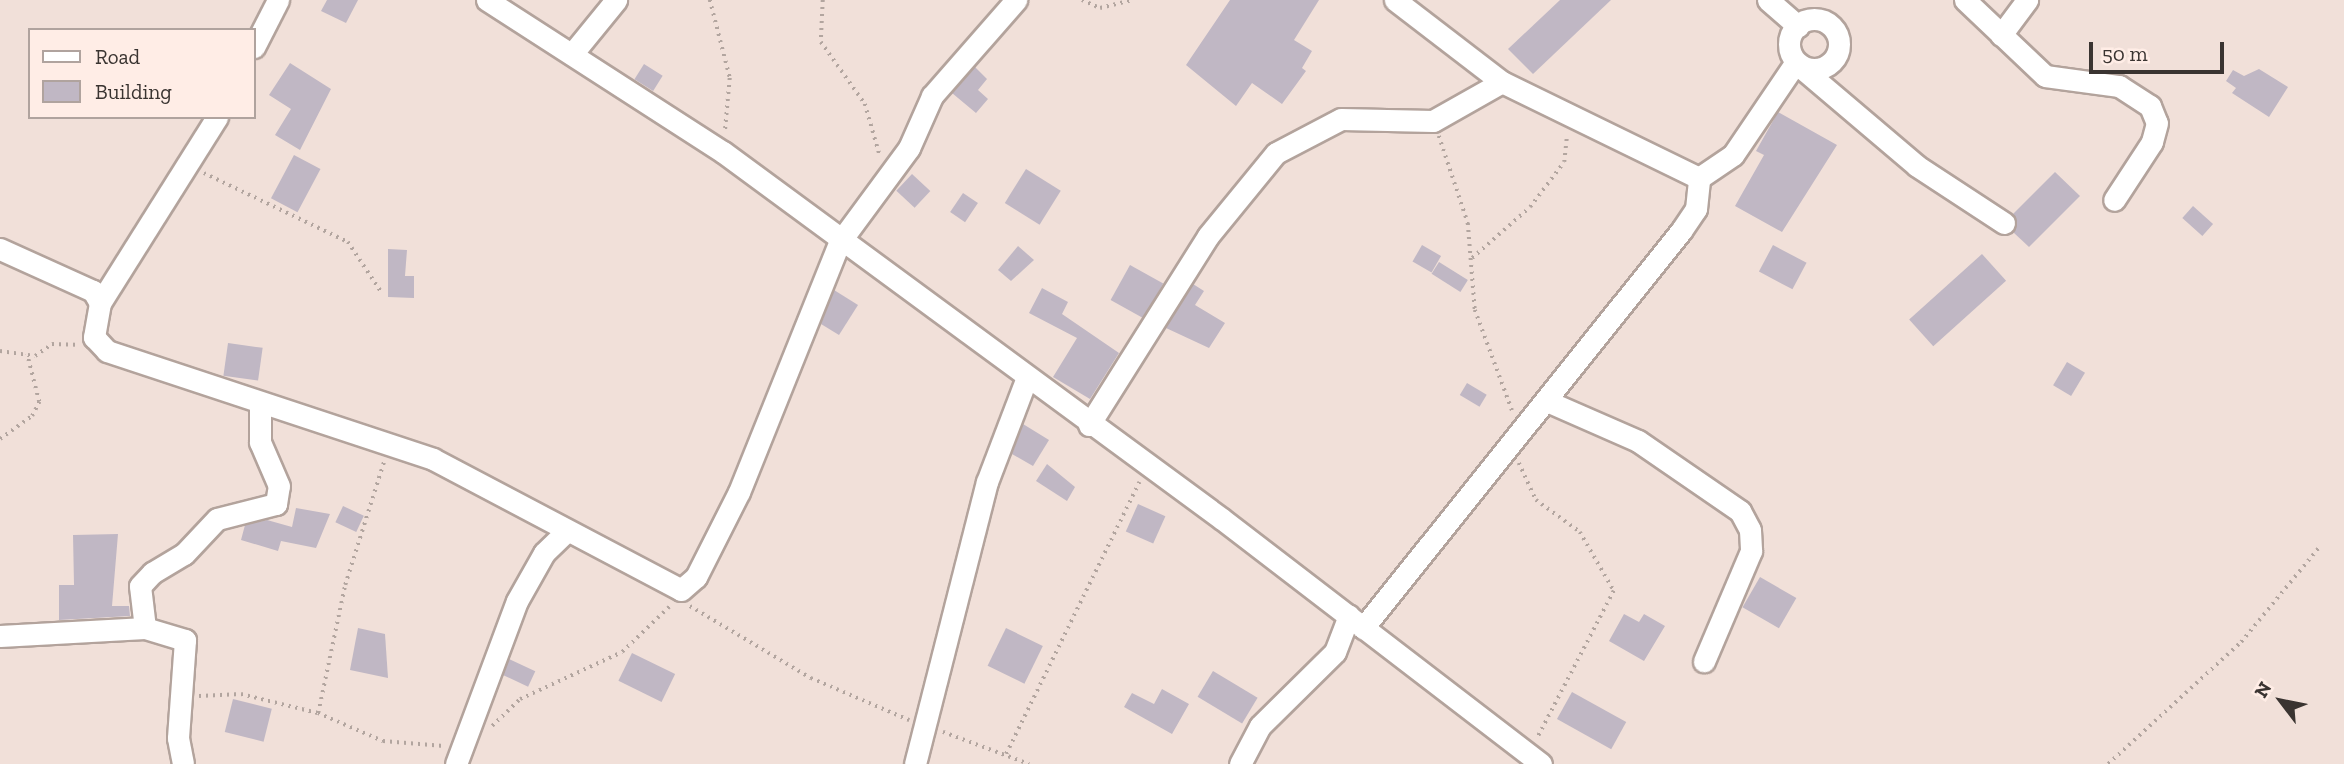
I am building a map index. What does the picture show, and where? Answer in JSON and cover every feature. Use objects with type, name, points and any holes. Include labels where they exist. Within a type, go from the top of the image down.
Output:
[{"type":"street","points":[[256,43],[278,0]]},
{"type":"street","points":[[487,0],[723,152],[839,243],[1027,377],[1089,425],[1150,466],[1535,760]]},
{"type":"street","points":[[572,54],[616,0]]},
{"type":"street","points":[[216,119],[191,164],[100,303],[94,337],[124,359],[260,406],[389,445],[479,481],[678,594],[696,577],[739,492],[839,243],[909,148],[932,96],[1016,0]]},
{"type":"street","points":[[1395,0],[1502,82],[1699,178]]},
{"type":"street","points":[[1768,0],[1798,26]]},
{"type":"street","points":[[1965,0],[2045,76],[2119,86],[2150,106],[2157,123],[2152,142],[2114,200]]},
{"type":"street","points":[[2001,35],[2027,0]]},
{"type":"street","points":[[1699,178],[1733,155],[1799,67],[1832,62],[1839,35],[1823,19],[1798,26]]},
{"type":"street","points":[[1798,26],[1791,44],[1799,67],[1917,166],[2004,223]]},
{"type":"street","points":[[1089,425],[1208,236],[1276,153],[1340,119],[1433,121],[1502,82]]},
{"type":"street","points":[[1240,764],[1260,726],[1335,652],[1356,622],[1549,402],[1696,209],[1699,178]]},
{"type":"street","points":[[0,249],[85,283],[117,280]]},
{"type":"street","points":[[85,283],[100,303]]},
{"type":"street","points":[[915,764],[920,724],[949,638],[987,482],[1027,377]]},
{"type":"street","points":[[1549,402],[1638,441],[1740,511],[1750,530],[1751,551],[1704,661]]},
{"type":"street","points":[[145,628],[139,586],[152,573],[184,554],[217,519],[276,504],[279,486],[260,442],[260,406]]},
{"type":"street","points":[[459,754],[517,601],[544,553],[567,531]]},
{"type":"street","points":[[0,636],[145,628],[185,640],[180,700],[183,764]]},
{"type":"path","points":[[710,0],[730,78],[723,152]]},
{"type":"path","points":[[823,0],[821,42],[854,82],[872,118],[884,182]]},
{"type":"path","points":[[1082,0],[1100,8],[1133,0]]},
{"type":"path","points":[[1472,258],[1509,230],[1564,162],[1569,147],[1564,114]]},
{"type":"path","points":[[1433,121],[1468,223],[1475,310],[1511,398],[1513,443],[1536,500],[1580,532],[1614,591],[1535,760]]},
{"type":"path","points":[[191,164],[225,187],[348,242],[382,293]]},
{"type":"path","points":[[0,351],[27,355],[94,337]]},
{"type":"path","points":[[0,439],[33,416],[39,402],[27,355]]},
{"type":"path","points":[[318,713],[345,585],[389,445]]},
{"type":"path","points":[[1006,754],[1102,547],[1150,466]]},
{"type":"path","points":[[2108,764],[2241,642],[2320,547]]},
{"type":"path","points":[[180,700],[228,692],[318,713],[383,741],[459,754],[520,699],[622,652],[678,594],[811,678],[920,724],[1029,764]]},
{"type":"building","points":[[327,0],[358,0],[346,23],[321,11]]},
{"type":"building","points":[[1230,0],[1319,0],[1294,40],[1312,51],[1302,68],[1306,71],[1282,104],[1252,83],[1236,106],[1186,65]]},
{"type":"building","points":[[1560,0],[1611,0],[1533,74],[1508,49]]},
{"type":"building","points":[[290,63],[331,89],[300,150],[275,135],[291,109],[269,95]]},
{"type":"building","points":[[644,64],[663,76],[653,91],[634,79]]},
{"type":"building","points":[[975,67],[987,79],[978,90],[988,99],[976,113],[952,93]]},
{"type":"building","points":[[2259,69],[2288,87],[2269,117],[2232,93],[2236,88],[2226,81],[2233,70],[2244,76]]},
{"type":"building","points":[[1778,112],[1837,145],[1782,232],[1735,206],[1764,155],[1756,151]]},
{"type":"building","points":[[294,155],[320,169],[297,212],[271,198]]},
{"type":"building","points":[[1026,169],[1061,191],[1040,225],[1005,203]]},
{"type":"building","points":[[2055,172],[2080,196],[2029,247],[2013,232],[2013,214]]},
{"type":"building","points":[[912,174],[930,191],[915,208],[896,191]]},
{"type":"building","points":[[963,193],[978,203],[965,222],[950,212]]},
{"type":"building","points":[[2193,206],[2213,224],[2202,236],[2182,218]]},
{"type":"building","points":[[1422,245],[1441,256],[1432,272],[1412,261]]},
{"type":"building","points":[[1773,245],[1807,263],[1792,289],[1759,271]]},
{"type":"building","points":[[1018,246],[1034,260],[1011,281],[998,270]]},
{"type":"building","points":[[388,249],[407,250],[405,276],[414,276],[414,298],[388,297]]},
{"type":"building","points":[[1982,254],[2006,281],[1933,346],[1909,320]]},
{"type":"building","points":[[1439,262],[1468,280],[1460,292],[1432,274]]},
{"type":"building","points":[[1130,265],[1163,283],[1144,318],[1111,300]]},
{"type":"building","points":[[1193,284],[1204,291],[1195,305],[1225,323],[1209,348],[1166,328]]},
{"type":"building","points":[[1042,288],[1068,302],[1062,314],[1119,353],[1090,399],[1053,377],[1077,338],[1029,313]]},
{"type":"building","points":[[834,290],[858,305],[839,335],[821,324]]},
{"type":"building","points":[[228,343],[263,348],[258,381],[223,376]]},
{"type":"building","points":[[2067,362],[2085,373],[2071,396],[2053,385]]},
{"type":"building","points":[[1467,383],[1487,395],[1480,407],[1460,395]]},
{"type":"building","points":[[1023,424],[1049,440],[1033,466],[1012,454]]},
{"type":"building","points":[[1047,464],[1075,487],[1067,501],[1036,481]]},
{"type":"building","points":[[1138,504],[1165,516],[1153,544],[1126,531]]},
{"type":"building","points":[[343,506],[364,516],[356,532],[335,522]]},
{"type":"building","points":[[296,508],[330,514],[316,548],[281,541],[278,551],[241,540],[245,525],[267,520],[292,527]]},
{"type":"building","points":[[118,534],[112,606],[129,606],[130,616],[59,620],[59,585],[74,585],[73,535]]},
{"type":"building","points":[[1760,577],[1796,598],[1779,628],[1742,607]]},
{"type":"building","points":[[1624,614],[1639,622],[1644,614],[1665,626],[1644,661],[1609,641]]},
{"type":"building","points":[[358,628],[385,634],[388,678],[350,670]]},
{"type":"building","points":[[1006,628],[1043,646],[1024,684],[988,666]]},
{"type":"building","points":[[632,653],[675,674],[662,702],[618,681]]},
{"type":"building","points":[[509,659],[535,671],[528,687],[502,674]]},
{"type":"building","points":[[1213,671],[1258,698],[1242,723],[1198,697]]},
{"type":"building","points":[[1162,689],[1189,704],[1172,734],[1124,707],[1132,693],[1154,704]]},
{"type":"building","points":[[1572,692],[1626,722],[1611,749],[1557,719]]},
{"type":"building","points":[[233,699],[272,709],[264,742],[225,732]]}]
